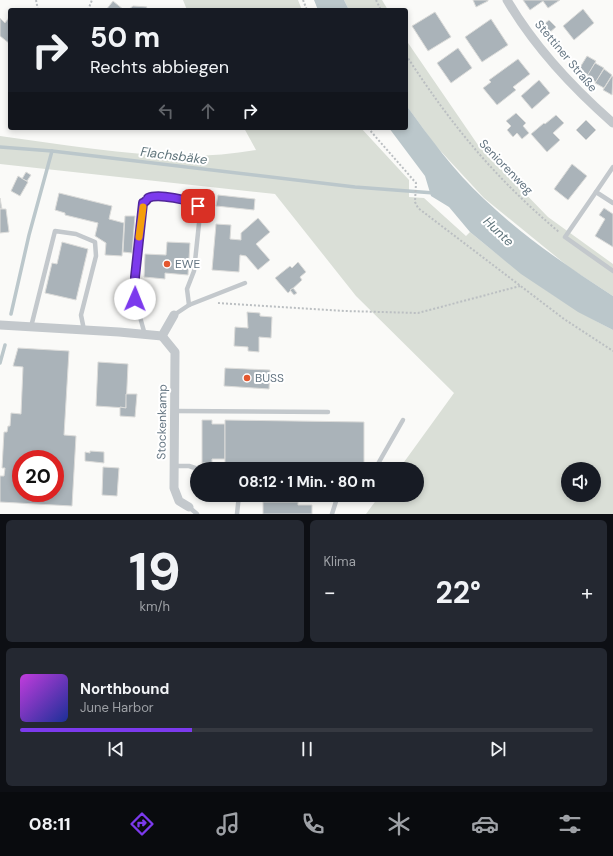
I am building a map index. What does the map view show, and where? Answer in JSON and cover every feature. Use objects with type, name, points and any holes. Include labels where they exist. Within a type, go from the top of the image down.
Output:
[{"type":"street","name":"Stettiner Straße","points":[[507,0],[545,54],[582,96],[613,123]]},
{"type":"street","points":[[0,325],[162,336],[174,316]]},
{"type":"street","name":"Stockenkamp","points":[[162,336],[175,352],[174,488],[179,501],[189,507]]},
{"type":"lane","points":[[613,167],[565,237],[613,271]]},
{"type":"lane","points":[[596,192],[613,203]]},
{"type":"lane","points":[[145,335],[135,299],[135,292],[142,210],[143,203],[148,198],[157,197],[182,199],[193,202],[198,206],[200,214],[194,271],[187,289],[189,304]]},
{"type":"lane","points":[[31,327],[55,231],[76,234],[95,242],[96,256],[81,316],[84,330]]},
{"type":"lane","points":[[174,316],[189,304],[245,283]]},
{"type":"lane","points":[[175,411],[328,412]]},
{"type":"lane","points":[[379,462],[403,420]]},
{"type":"lane","points":[[174,466],[190,466]]},
{"type":"lane","points":[[237,514],[238,502]]},
{"type":"lane","points":[[332,514],[336,502]]},
{"type":"lane","points":[[189,507],[197,514]]},
{"type":"path","name":"Seniorenweg","points":[[408,58],[434,99],[465,139],[492,170],[533,210],[565,237]]},
{"type":"path","points":[[370,130],[416,183],[415,199],[418,208],[564,319],[613,351]]},
{"type":"path","points":[[215,303],[345,312],[418,312],[520,286]]},
{"type":"shaded area","points":[[183,0],[298,0],[301,8],[186,8]]},
{"type":"shaded area","points":[[344,0],[382,0],[387,8],[348,8]]},
{"type":"shaded area","points":[[408,43],[478,145],[548,217],[613,264],[613,296],[570,268],[484,198],[435,145],[408,108]]},
{"type":"shaded area","points":[[245,130],[363,130],[409,180],[409,197],[424,198],[466,236],[470,232],[538,285],[574,308],[613,330],[613,514],[366,514],[375,502],[424,502],[424,462],[404,462],[454,393],[356,296],[275,194],[0,164],[0,136],[128,153],[192,156],[256,150]]},
{"type":"water","points":[[314,0],[344,0],[348,8],[317,8]]},
{"type":"water","name":"Hunte","points":[[408,108],[452,166],[499,213],[546,250],[613,296],[613,330],[578,312],[521,274],[470,232],[449,207],[431,196],[425,176],[390,130],[408,130]]},
{"type":"building","points":[[473,0],[488,0],[488,1],[476,7]]},
{"type":"building","points":[[523,0],[560,0],[548,8],[543,1],[530,10]]},
{"type":"building","points":[[113,1],[122,8],[108,8]]},
{"type":"building","points":[[133,6],[147,7],[146,8],[130,8]]},
{"type":"building","points":[[583,9],[594,23],[574,40],[563,26]]},
{"type":"building","points":[[435,12],[451,37],[428,51],[412,26]]},
{"type":"building","points":[[0,18],[5,23],[8,19],[8,42],[0,36]]},
{"type":"building","points":[[491,19],[508,45],[482,62],[465,37]]},
{"type":"building","points":[[549,20],[556,27],[549,33],[543,25]]},
{"type":"building","points":[[458,48],[472,68],[451,83],[437,63]]},
{"type":"building","points":[[587,56],[596,61],[588,75],[579,69]]},
{"type":"building","points":[[518,59],[530,74],[513,87],[516,90],[497,105],[483,88],[491,82],[489,80]]},
{"type":"building","points":[[595,63],[604,68],[596,82],[587,76]]},
{"type":"building","points":[[604,69],[612,75],[604,88],[595,83]]},
{"type":"building","points":[[612,76],[613,77],[612,95],[603,90]]},
{"type":"building","points":[[539,80],[550,93],[532,109],[521,96]]},
{"type":"building","points":[[516,113],[526,123],[523,126],[529,133],[522,139],[517,133],[513,137],[507,130],[511,126],[506,121]]},
{"type":"building","points":[[556,115],[564,123],[553,133],[560,140],[547,152],[531,134]]},
{"type":"building","points":[[586,120],[596,130],[586,140],[576,130]]},
{"type":"building","points":[[572,164],[587,176],[568,200],[554,189]]},
{"type":"building","points":[[26,172],[31,175],[27,181],[22,179]]},
{"type":"building","points":[[18,176],[28,182],[20,196],[11,191]]},
{"type":"building","points":[[59,193],[112,206],[109,219],[124,223],[122,256],[105,255],[106,243],[95,236],[98,223],[65,215],[65,213],[55,210]]},
{"type":"building","points":[[218,195],[255,199],[254,210],[216,206]]},
{"type":"building","points":[[0,198],[2,209],[0,209]]},
{"type":"building","points":[[604,208],[613,214],[613,247],[595,236],[605,219],[599,215]]},
{"type":"building","points":[[0,209],[6,209],[9,232],[0,233]]},
{"type":"building","points":[[125,216],[135,216],[132,253],[123,252]]},
{"type":"building","points":[[258,218],[270,232],[256,244],[270,260],[258,270],[246,256],[240,255],[239,272],[212,270],[216,224],[231,225],[230,239],[241,240],[241,233]]},
{"type":"building","points":[[62,242],[88,249],[76,300],[45,293],[52,263],[57,264]]},
{"type":"building","name":"EWE","points":[[167,242],[190,243],[188,275],[165,273],[165,279],[144,277],[145,254],[166,255]]},
{"type":"building","points":[[298,262],[306,272],[300,277],[302,280],[288,293],[275,278],[290,266],[292,268]]},
{"type":"building","points":[[293,288],[297,293],[294,295],[290,290]]},
{"type":"building","points":[[247,312],[260,313],[260,316],[272,317],[271,338],[259,337],[259,352],[248,351],[248,347],[234,346],[235,327],[248,328]]},
{"type":"building","points":[[18,348],[69,351],[64,435],[76,436],[72,506],[0,502],[0,476],[4,476],[5,468],[2,468],[4,432],[7,432],[8,426],[10,426],[11,413],[21,414],[23,367],[13,366]]},
{"type":"building","points":[[98,362],[128,364],[126,408],[96,406]]},
{"type":"building","name":"BUSS","points":[[225,368],[270,370],[269,389],[224,386]]},
{"type":"building","points":[[126,394],[137,394],[135,417],[120,416],[120,407],[126,408]]},
{"type":"building","points":[[202,420],[212,420],[212,424],[225,424],[225,459],[212,459],[212,462],[202,462]]},
{"type":"building","points":[[225,420],[364,422],[364,462],[225,462]]},
{"type":"building","points":[[90,451],[104,452],[104,463],[85,461],[85,452],[90,453]]},
{"type":"building","points":[[103,467],[119,468],[117,496],[102,495]]},
{"type":"building","points":[[263,502],[298,502],[298,505],[312,505],[312,514],[263,514]]},
{"type":"waterway","points":[[0,147],[52,151]]},
{"type":"waterway","name":"Flachsbäke","points":[[11,314],[29,235],[52,151],[355,187],[434,193]]},
{"type":"waterway","name":"Flachsbäke","points":[[0,363],[5,345]]},
{"type":"slow traffic","points":[[139,237],[143,207]]},
{"type":"place","name":"EWE","points":[[167,264]]},
{"type":"place","name":"BUSS","points":[[247,378]]},
{"type":"route","points":[[135,299],[135,277],[143,203],[148,198],[157,197],[182,199],[193,202],[198,206]]}]
